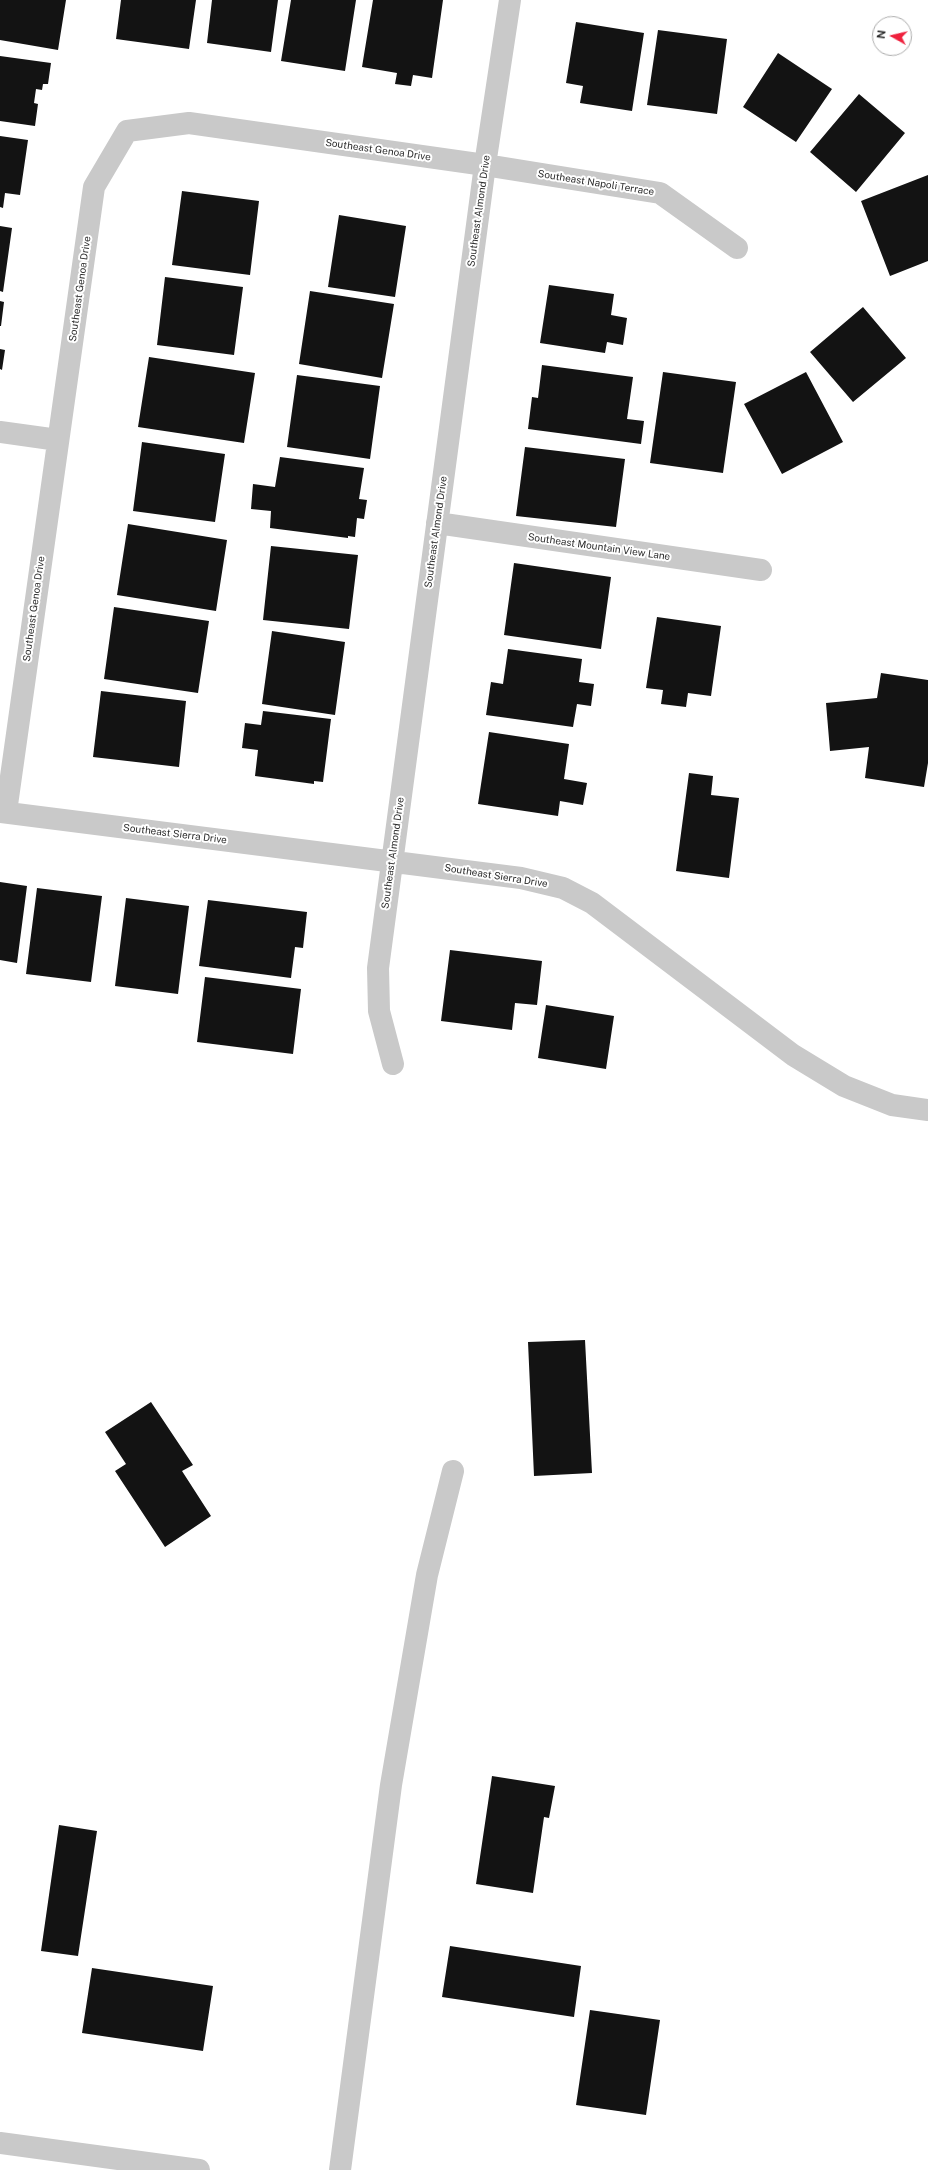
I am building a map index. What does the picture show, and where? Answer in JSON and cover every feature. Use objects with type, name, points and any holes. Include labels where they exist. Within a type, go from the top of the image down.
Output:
[{"type":"street","name":"Southeast Almond Drive","points":[[393,1064],[379,1011],[378,968],[485,165],[510,0]]},
{"type":"street","name":"Southeast Genoa Drive","points":[[3,812],[94,187],[127,131],[188,123],[485,165]]},
{"type":"street","name":"Southeast Napoli Terrace","points":[[485,165],[660,193],[737,248]]},
{"type":"street","points":[[0,432],[58,440]]},
{"type":"street","name":"Southeast Mountain View Lane","points":[[437,523],[761,570]]},
{"type":"street","name":"Southeast Sierra Drive","points":[[3,812],[521,878],[563,888],[592,903],[793,1055],[844,1086],[892,1105],[928,1110]]},
{"type":"street","points":[[340,2170],[391,1785],[427,1576],[453,1471]]},
{"type":"street","points":[[0,2143],[199,2170]]},
{"type":"building","points":[[0,0],[66,0],[58,50],[0,40]]},
{"type":"building","points":[[121,0],[196,0],[189,49],[116,39]]},
{"type":"building","points":[[212,0],[278,0],[271,52],[207,43]]},
{"type":"building","points":[[291,0],[356,0],[345,71],[281,61]]},
{"type":"building","points":[[373,0],[443,0],[432,78],[413,75],[411,86],[395,84],[397,73],[362,67]]},
{"type":"building","points":[[576,22],[644,33],[632,111],[580,103],[583,86],[566,83]]},
{"type":"building","points":[[658,30],[727,39],[717,114],[647,105]]},
{"type":"building","points":[[778,53],[832,89],[796,142],[743,107]]},
{"type":"building","points":[[0,56],[51,63],[48,84],[43,84],[42,90],[36,89],[34,103],[38,104],[35,126],[0,121]]},
{"type":"building","points":[[859,94],[905,133],[856,192],[810,152]]},
{"type":"building","points":[[0,136],[28,140],[20,195],[5,193],[3,208],[0,207]]},
{"type":"building","points":[[928,175],[928,261],[890,276],[861,201]]},
{"type":"building","points":[[182,191],[259,201],[250,275],[172,265]]},
{"type":"building","points":[[339,215],[406,226],[395,297],[328,287]]},
{"type":"building","points":[[0,226],[12,228],[3,292],[0,291]]},
{"type":"building","points":[[165,277],[243,287],[234,355],[157,345]]},
{"type":"building","points":[[549,285],[614,294],[611,315],[627,318],[623,345],[607,342],[605,353],[540,343]]},
{"type":"building","points":[[310,291],[394,304],[382,378],[299,364]]},
{"type":"building","points":[[0,301],[4,302],[1,326],[0,326]]},
{"type":"building","points":[[863,307],[906,358],[853,402],[810,352]]},
{"type":"building","points":[[0,349],[5,350],[2,370],[0,369]]},
{"type":"building","points":[[149,357],[255,373],[244,443],[138,427]]},
{"type":"building","points":[[542,365],[633,377],[627,419],[644,421],[641,444],[528,429],[532,397],[538,398]]},
{"type":"building","points":[[663,372],[736,382],[723,473],[650,463]]},
{"type":"building","points":[[806,372],[843,442],[782,474],[744,404]]},
{"type":"building","points":[[297,375],[380,386],[370,459],[287,447]]},
{"type":"building","points":[[142,442],[225,454],[215,522],[133,511]]},
{"type":"building","points":[[525,447],[625,459],[616,527],[516,516]]},
{"type":"building","points":[[280,457],[364,468],[359,499],[367,500],[364,519],[357,518],[355,537],[348,536],[348,538],[270,528],[271,511],[251,509],[253,484],[275,487]]},
{"type":"building","points":[[128,524],[227,540],[216,611],[117,595]]},
{"type":"building","points":[[271,546],[358,555],[349,629],[263,620]]},
{"type":"building","points":[[514,563],[611,577],[601,649],[504,635]]},
{"type":"building","points":[[114,607],[209,621],[198,693],[104,679]]},
{"type":"building","points":[[657,617],[721,626],[711,696],[688,693],[686,707],[661,704],[663,690],[646,688]]},
{"type":"building","points":[[272,631],[345,642],[335,715],[262,704]]},
{"type":"building","points":[[508,649],[582,659],[579,682],[594,684],[591,706],[577,704],[573,727],[486,715],[491,682],[503,684]]},
{"type":"building","points":[[881,673],[928,680],[928,763],[924,787],[865,778],[869,747],[830,751],[826,703],[877,698]]},
{"type":"building","points":[[101,691],[186,701],[179,767],[93,757]]},
{"type":"building","points":[[263,711],[331,719],[323,782],[314,781],[314,784],[255,776],[258,750],[242,748],[245,723],[261,725]]},
{"type":"building","points":[[489,732],[569,744],[564,779],[587,783],[583,805],[560,801],[558,816],[478,804]]},
{"type":"building","points":[[689,773],[713,776],[711,795],[739,798],[729,878],[676,871]]},
{"type":"building","points":[[0,882],[27,886],[17,963],[0,960]]},
{"type":"building","points":[[37,888],[102,896],[91,982],[26,974]]},
{"type":"building","points":[[126,898],[189,906],[178,994],[115,986]]},
{"type":"building","points":[[208,900],[307,912],[303,948],[295,947],[291,978],[199,966]]},
{"type":"building","points":[[450,950],[542,961],[537,1005],[515,1003],[512,1030],[441,1021]]},
{"type":"building","points":[[205,977],[301,989],[293,1054],[197,1042]]},
{"type":"building","points":[[546,1005],[614,1016],[606,1069],[538,1058]]},
{"type":"building","points":[[585,1340],[592,1473],[534,1476],[528,1342]]},
{"type":"building","points":[[151,1402],[193,1465],[182,1471],[211,1516],[165,1547],[115,1471],[126,1464],[105,1432]]},
{"type":"building","points":[[492,1776],[555,1786],[549,1818],[544,1817],[533,1893],[476,1884]]},
{"type":"building","points":[[59,1825],[97,1831],[78,1956],[41,1951]]},
{"type":"building","points":[[450,1946],[581,1966],[574,2017],[442,1997]]},
{"type":"building","points":[[92,1968],[213,1986],[203,2051],[82,2033]]},
{"type":"building","points":[[590,2010],[660,2020],[646,2115],[576,2105]]}]
